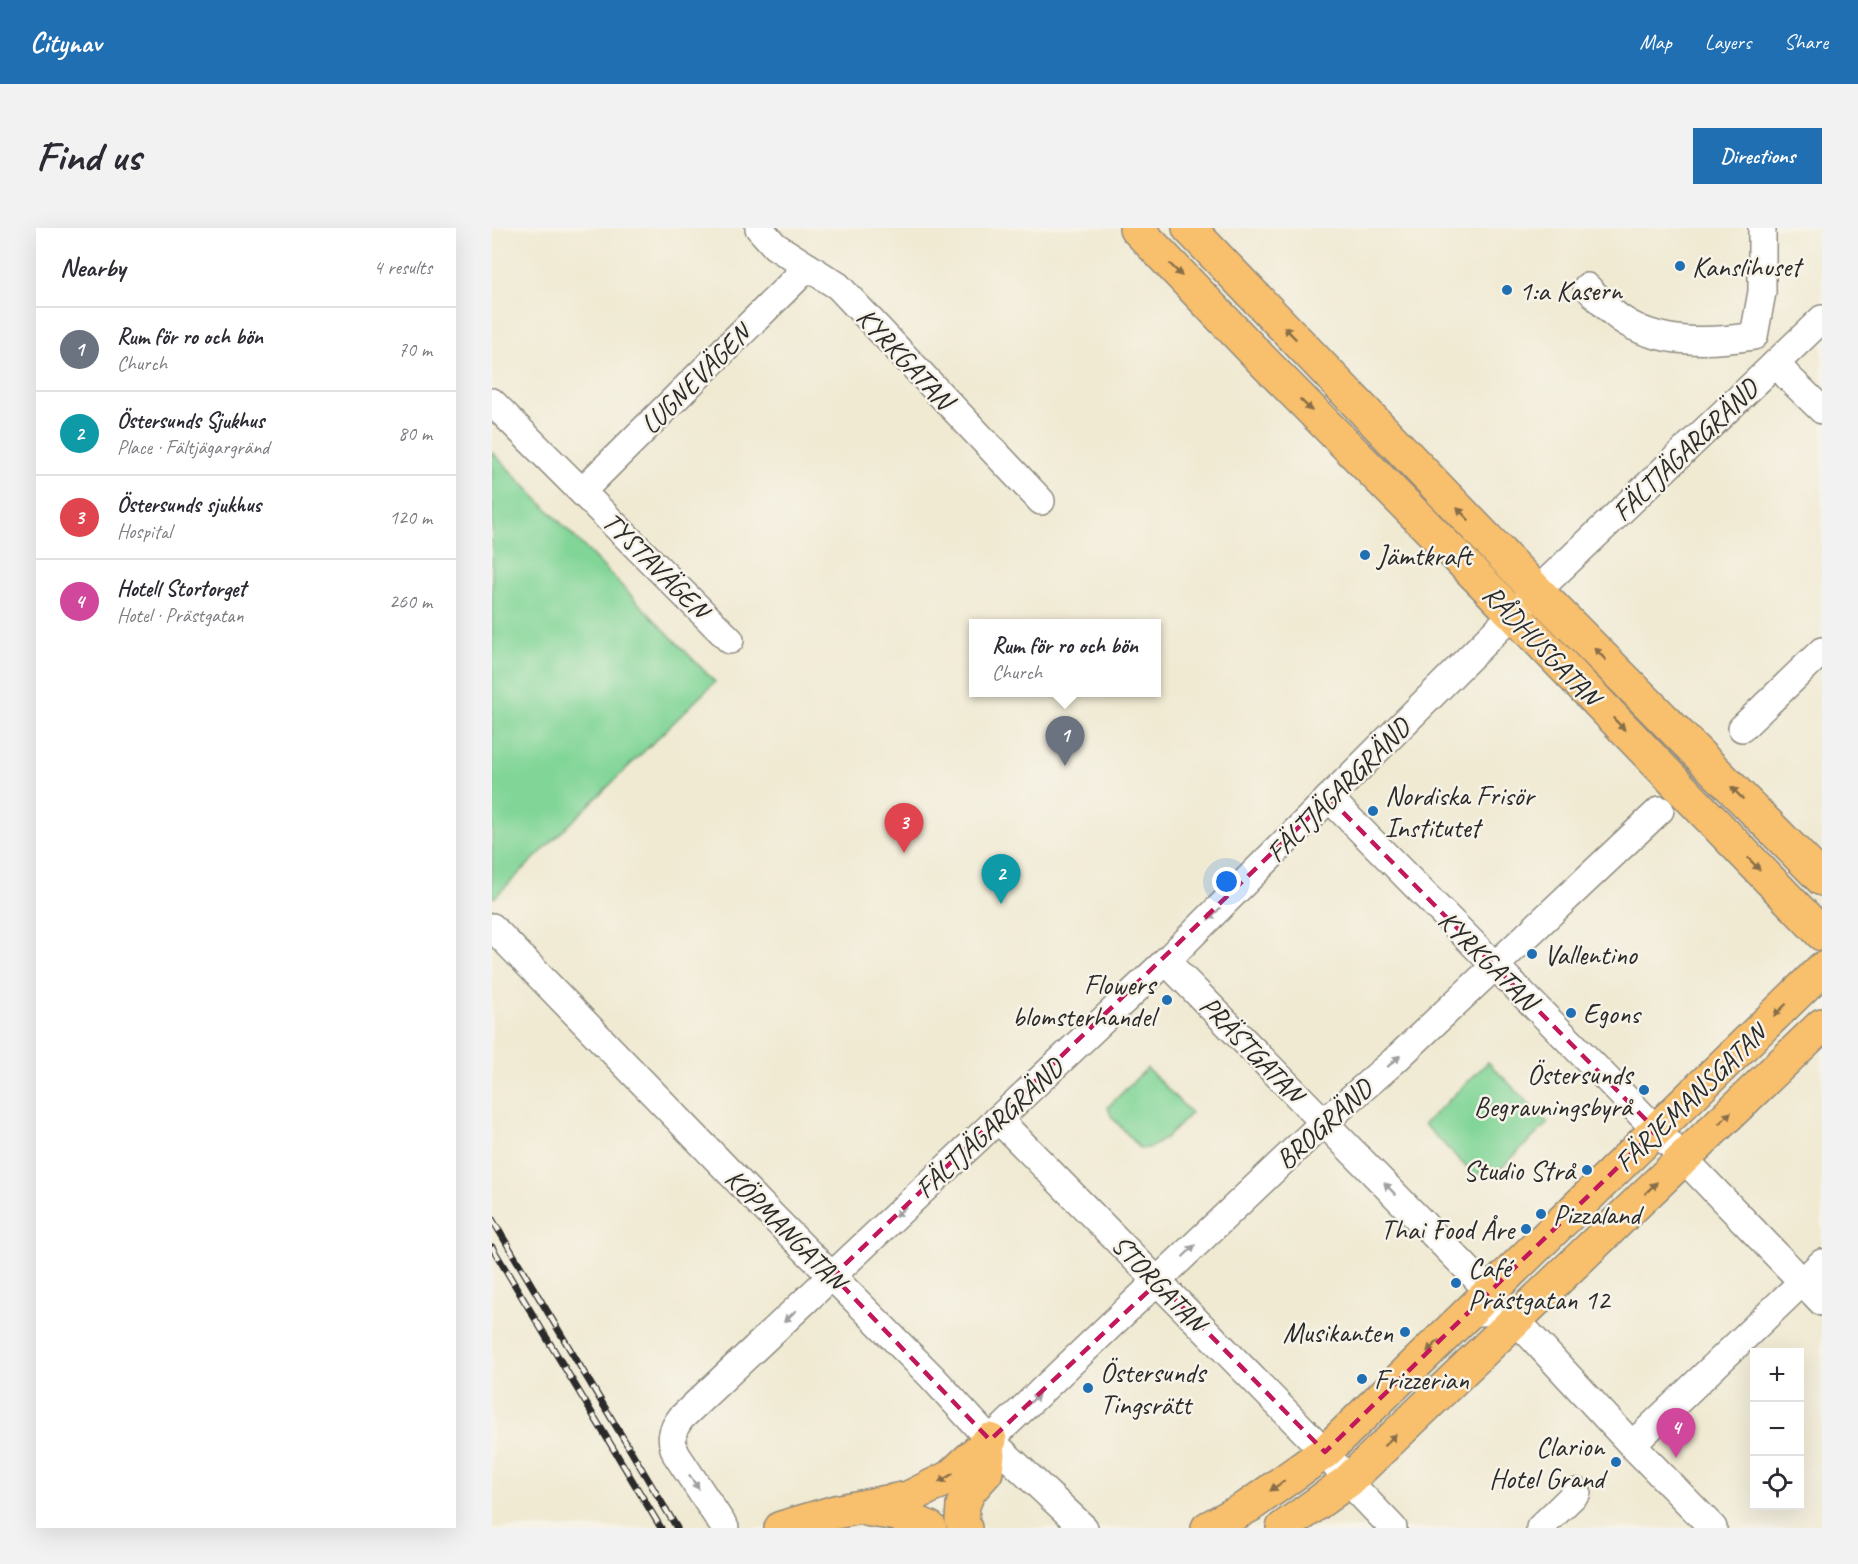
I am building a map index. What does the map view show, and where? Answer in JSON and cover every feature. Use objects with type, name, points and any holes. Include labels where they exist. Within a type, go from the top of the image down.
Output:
[{"type":"main road","name":"RÅDHUSGATAN","points":[[1136,228],[1822,934]]},
{"type":"main road","name":"RÅDHUSGATAN","points":[[1189,228],[1537,591],[1822,879]]},
{"type":"main road","name":"FÄRJEMANSGATAN","points":[[1208,1528],[1249,1506],[1324,1452],[1822,969]]},
{"type":"main road","name":"FÄRJEMANSGATAN","points":[[1283,1528],[1348,1481],[1822,1025]]},
{"type":"main road","points":[[781,1528],[836,1512],[908,1498],[950,1477],[990,1440]]},
{"type":"main road","points":[[965,1528],[962,1520],[963,1505],[969,1491],[986,1472],[990,1440]]},
{"type":"main road","points":[[836,1512],[873,1509],[897,1514],[930,1528]]},
{"type":"street","name":"KYRKGATAN","points":[[759,228],[775,246],[838,286],[1041,501]]},
{"type":"street","points":[[1587,287],[1621,320],[1659,337],[1723,341],[1754,336],[1762,292],[1762,228]]},
{"type":"street","name":"LUGNEVÄGEN","points":[[582,491],[808,267]]},
{"type":"street","name":"FÄLTJÄGARGRÄND","points":[[725,1528],[676,1454],[671,1442],[672,1433],[681,1418],[1166,961],[1513,614],[1822,319]]},
{"type":"street","points":[[1776,363],[1822,410]]},
{"type":"street","name":"TYSTAVÄGEN","points":[[492,402],[730,640]]},
{"type":"street","points":[[1742,728],[1822,651]]},
{"type":"street","name":"KYRKGATAN","points":[[1329,798],[1822,1302]]},
{"type":"street","name":"BROGRÄND","points":[[990,1440],[1323,1123],[1394,1061],[1659,810]]},
{"type":"street","name":"KÖPMANGATAN","points":[[492,927],[758,1202],[932,1377],[990,1440],[1084,1528]]},
{"type":"street","name":"PRÄSTGATAN","points":[[1166,961],[1323,1123],[1478,1302]]},
{"type":"street","name":"STORGATAN","points":[[998,1119],[1324,1452],[1393,1528]]},
{"type":"street","points":[[1632,1444],[1822,1263]]},
{"type":"street","points":[[1478,1302],[1488,1310],[1504,1313],[1516,1320],[1713,1528]]},
{"type":"street","points":[[1540,1528],[1577,1492]]},
{"type":"highlighted area","points":[[1329,798],[1656,1130],[1325,1452],[1158,1282],[990,1440],[833,1276]]},
{"type":"green space","points":[[492,452],[715,682],[494,898],[492,896]]},
{"type":"green space","points":[[1488,1062],[1548,1123],[1495,1174],[1487,1166],[1476,1177],[1424,1124]]},
{"type":"green space","points":[[1147,1068],[1191,1113],[1160,1142],[1153,1146],[1140,1148],[1111,1116],[1108,1107]]},
{"type":"railway","points":[[492,1219],[677,1528]]},
{"type":"railway","points":[[492,1247],[661,1528]]},
{"type":"place","name":"Kanslihuset","points":[[1680,266]]},
{"type":"place","name":"1:a Kasern","points":[[1507,290]]},
{"type":"place","name":"Jämtkraft","points":[[1365,555]]},
{"type":"place","name":"Rum för ro och bön","points":[[1065,766]]},
{"type":"place","name":"Nordiska Frisör Institutet","points":[[1373,811]]},
{"type":"place","name":"Östersunds sjukhus","points":[[904,853]]},
{"type":"place","name":"Östersunds Sjukhus","points":[[1001,904]]},
{"type":"place","name":"Vallentino","points":[[1532,954]]},
{"type":"place","name":"Flowers blomsterhandel","points":[[1167,1000]]},
{"type":"place","name":"Egons","points":[[1571,1013]]},
{"type":"place","name":"Östersunds Begravningsbyrå","points":[[1644,1090]]},
{"type":"place","name":"Studio Strå","points":[[1587,1170]]},
{"type":"place","name":"Pizzaland","points":[[1541,1214]]},
{"type":"place","name":"Thai Food Åre","points":[[1526,1229]]},
{"type":"place","name":"Café Prästgatan 12","points":[[1456,1283]]},
{"type":"place","name":"Musikanten","points":[[1405,1332]]},
{"type":"place","name":"Frizzerian","points":[[1362,1379]]},
{"type":"place","name":"Östersunds Tingsrätt","points":[[1088,1388]]},
{"type":"place","name":"Hotell Stortorget","points":[[1676,1458]]},
{"type":"place","name":"Clarion Hotel Grand","points":[[1616,1462]]}]
